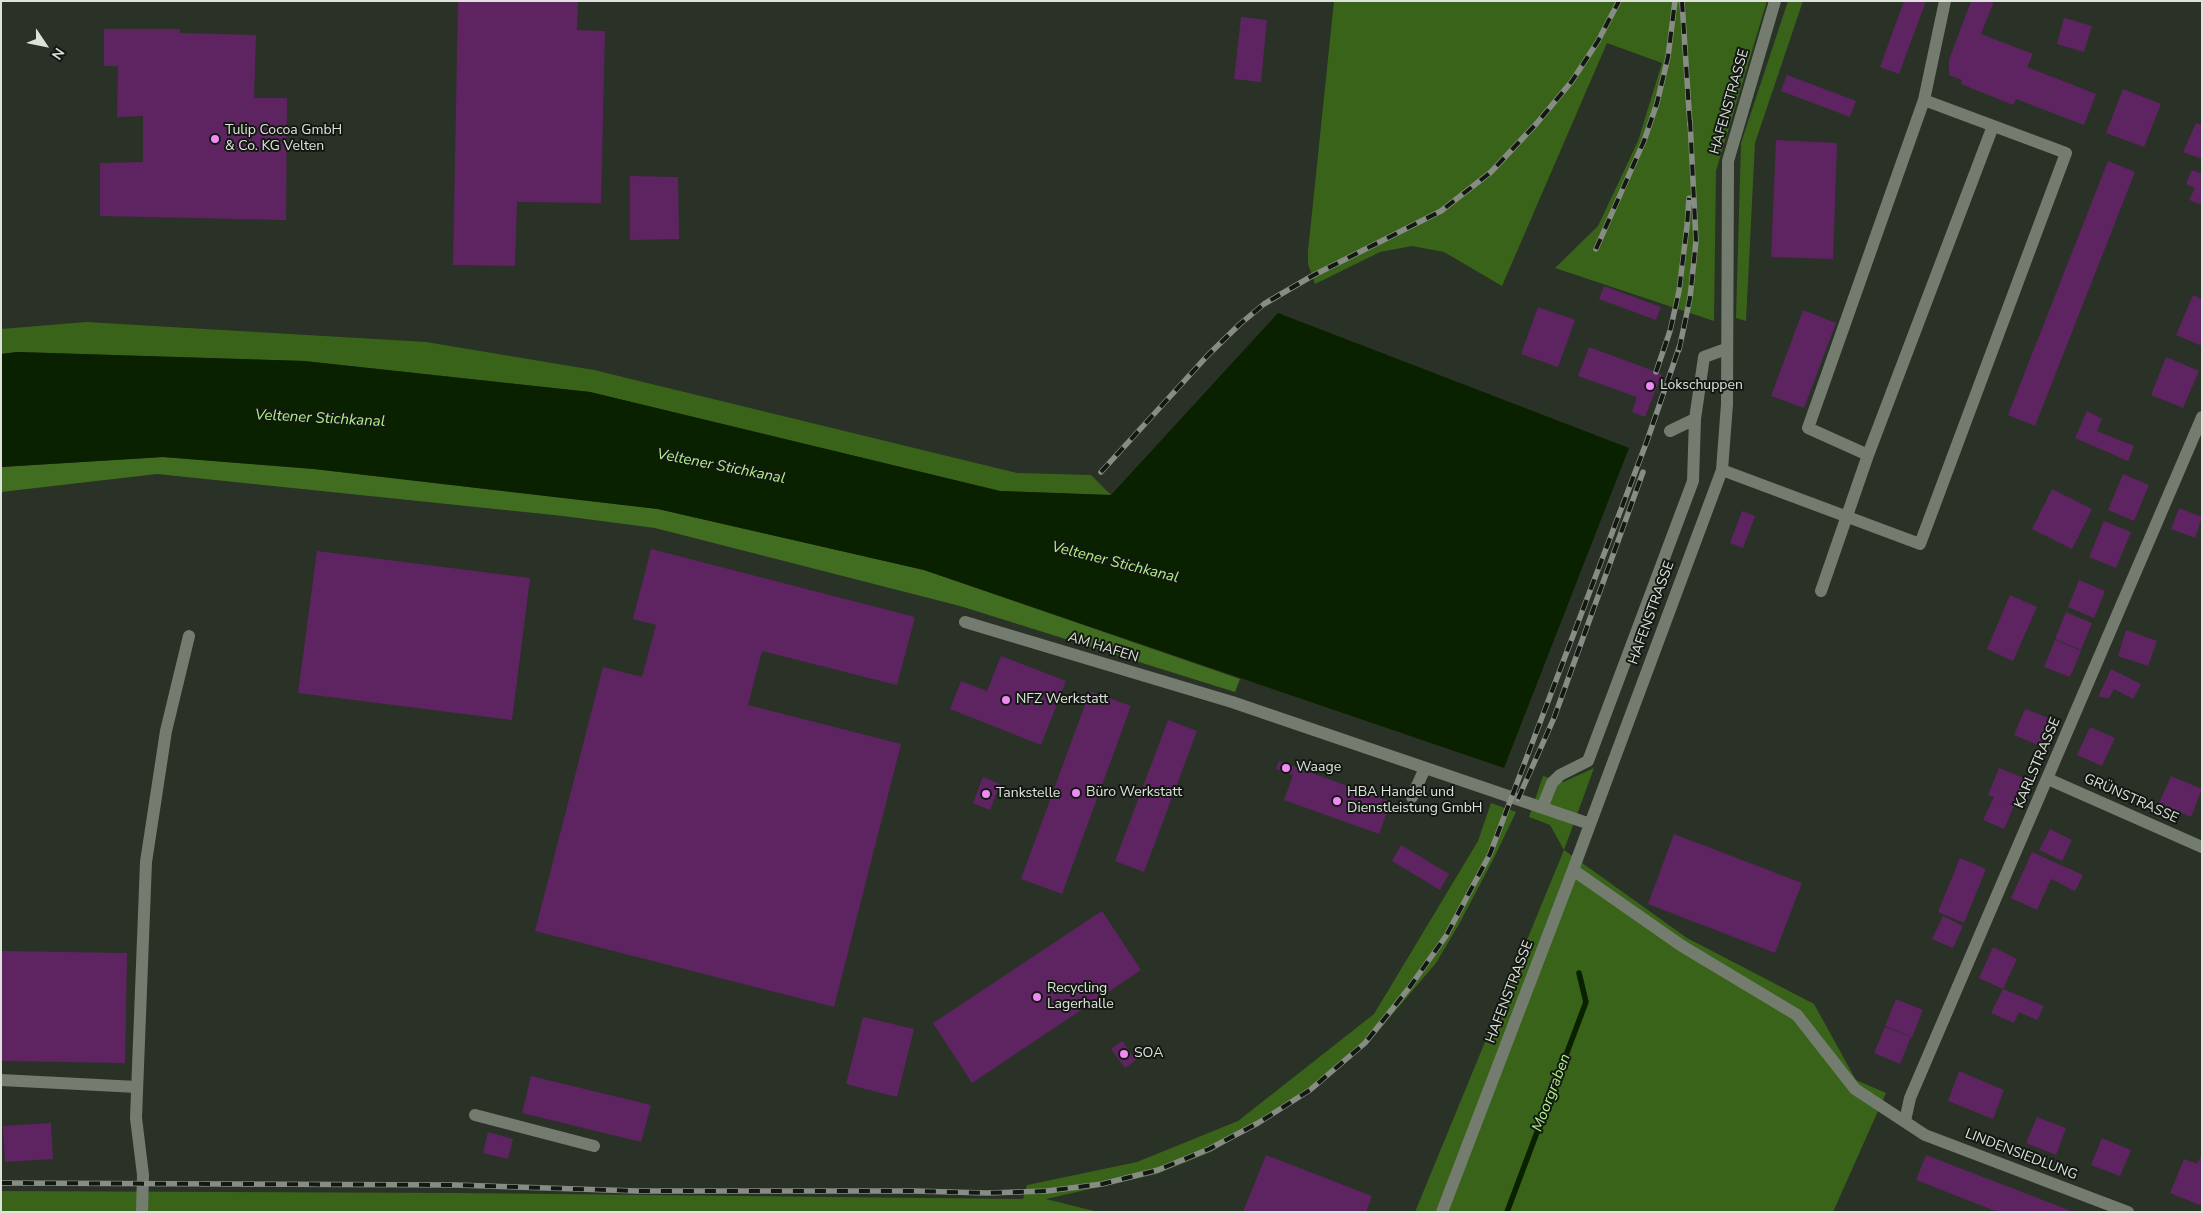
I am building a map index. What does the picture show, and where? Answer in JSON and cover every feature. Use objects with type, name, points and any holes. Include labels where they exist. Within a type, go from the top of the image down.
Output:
[{"type":"street","name":"HAFENSTRASSE","points":[[1442,1212],[1573,870],[1722,470],[1727,404],[1728,161],[1775,1]]},
{"type":"street","points":[[1868,455],[1808,428],[1924,100],[1945,1]]},
{"type":"street","points":[[1722,470],[1920,544],[2066,153],[1924,100]]},
{"type":"street","points":[[1821,590],[1868,455],[1993,126]]},
{"type":"street","points":[[1590,824],[1538,806],[1552,783],[1560,775],[1588,761],[1693,481],[1695,419],[1704,357],[1726,349]]},
{"type":"street","name":"KARLSTRASSE","points":[[1905,1121],[1910,1098],[2202,417]]},
{"type":"street","points":[[1670,431],[1695,419]]},
{"type":"street","name":"AM HAFEN","points":[[965,622],[1232,702],[1265,719],[1425,768],[1538,806]]},
{"type":"street","points":[[142,1212],[143,1175],[136,1118],[146,862],[166,731],[189,636]]},
{"type":"street","points":[[1412,797],[1425,768]]},
{"type":"street","name":"GRÜNSTRASSE","points":[[2048,779],[2202,847]]},
{"type":"street","name":"LINDENSIEDLUNG","points":[[1573,870],[1682,946],[1797,1015],[1855,1089],[1925,1135],[2128,1212]]},
{"type":"street","points":[[1,1080],[137,1087]]},
{"type":"street","points":[[475,1115],[594,1146]]},
{"type":"green space","points":[[1334,1],[1767,1],[1716,171],[1714,321],[1555,268],[1598,226],[1638,141],[1662,63],[1607,43],[1502,286],[1444,252],[1412,246],[1380,252],[1315,284],[1308,264],[1308,251]]},
{"type":"green space","points":[[1788,1],[1803,1],[1755,143],[1746,321],[1736,318],[1741,143]]},
{"type":"green space","points":[[86,322],[426,342],[594,370],[1017,473],[1091,475],[1111,495],[1000,491],[590,392],[304,361],[17,352],[1,354],[1,329]]},
{"type":"green space","points":[[163,457],[314,469],[658,509],[924,570],[1240,679],[1235,692],[960,606],[655,528],[563,516],[157,474],[1,492],[1,467]]},
{"type":"green space","points":[[1594,768],[1564,850],[1550,825],[1529,817],[1543,776],[1563,782]]},
{"type":"green space","points":[[1491,803],[1516,812],[1494,858],[1436,963],[1369,1042],[1313,1089],[1211,1152],[1157,1174],[1046,1199],[1098,1212],[1,1212],[1,1191],[458,1193],[1023,1199],[1027,1185],[1137,1162],[1238,1121],[1374,1014],[1478,841]]},
{"type":"green space","points":[[1564,850],[1687,938],[1814,1004],[1856,1080],[1886,1093],[1833,1212],[1415,1212]]},
{"type":"water","name":"Veltener Stichkanal","points":[[1278,313],[1629,448],[1504,768],[924,570],[658,509],[314,469],[163,457],[1,467],[1,354],[17,352],[304,361],[590,392],[1000,491],[1111,495]]},
{"type":"building","points":[[458,1],[578,1],[577,30],[605,31],[601,203],[517,202],[515,266],[453,265]]},
{"type":"building","points":[[1904,1],[1926,1],[1899,74],[1880,67]]},
{"type":"building","points":[[1971,1],[1994,1],[1981,34],[2033,54],[2027,67],[2096,94],[2084,125],[2016,99],[2013,105],[1961,84],[1962,80],[1949,75],[1949,60]]},
{"type":"building","points":[[1241,17],[1267,20],[1261,82],[1234,79]]},
{"type":"building","points":[[2064,18],[2092,26],[2084,52],[2057,44]]},
{"type":"building","name":"Tulip Cocoa GmbH & Co. KG Velten","points":[[104,29],[180,29],[180,33],[256,35],[254,98],[287,98],[286,220],[100,216],[100,163],[143,162],[143,116],[117,117],[118,66],[104,66]]},
{"type":"building","points":[[1787,75],[1856,101],[1850,117],[1781,91]]},
{"type":"building","points":[[2123,89],[2161,104],[2144,147],[2106,133]]},
{"type":"building","points":[[2196,123],[2202,125],[2202,159],[2183,152]]},
{"type":"building","points":[[1776,140],[1837,143],[1833,259],[1771,257]]},
{"type":"building","points":[[2108,161],[2135,172],[2035,426],[2008,415]]},
{"type":"building","points":[[2192,170],[2202,174],[2202,205],[2189,200],[2195,188],[2186,184]]},
{"type":"building","points":[[630,176],[678,177],[679,239],[630,240]]},
{"type":"building","points":[[1604,286],[1661,307],[1656,320],[1599,299]]},
{"type":"building","points":[[2193,295],[2202,299],[2202,346],[2176,335]]},
{"type":"building","points":[[1538,307],[1575,320],[1558,367],[1521,354]]},
{"type":"building","points":[[1803,310],[1836,323],[1804,408],[1771,396]]},
{"type":"building","points":[[1589,347],[1662,374],[1645,417],[1632,412],[1637,397],[1578,376]]},
{"type":"building","points":[[2166,357],[2199,371],[2183,408],[2151,395]]},
{"type":"building","points":[[2087,411],[2102,419],[2097,431],[2134,446],[2128,461],[2075,438]]},
{"type":"building","points":[[2123,474],[2149,485],[2134,521],[2108,510]]},
{"type":"building","points":[[2052,489],[2092,509],[2072,549],[2032,529]]},
{"type":"building","points":[[2179,508],[2202,517],[2195,538],[2171,529]]},
{"type":"building","points":[[1742,511],[1755,516],[1743,548],[1730,543]]},
{"type":"building","points":[[2104,521],[2131,532],[2116,568],[2089,557]]},
{"type":"building","points":[[651,549],[915,617],[897,685],[762,651],[748,705],[901,744],[834,1007],[535,931],[603,667],[642,677],[656,625],[633,619]]},
{"type":"building","points":[[317,551],[530,578],[512,720],[298,693]]},
{"type":"building","points":[[2079,580],[2105,591],[2094,618],[2068,607]]},
{"type":"building","points":[[2010,595],[2037,607],[2013,661],[1987,649]]},
{"type":"building","points":[[2066,612],[2092,623],[2081,650],[2055,639]]},
{"type":"building","points":[[2126,630],[2157,641],[2148,666],[2118,656]]},
{"type":"building","points":[[2055,640],[2081,651],[2070,677],[2044,667]]},
{"type":"building","name":"NFZ Werkstatt","points":[[1001,656],[1066,681],[1041,745],[950,709],[961,681],[987,691]]},
{"type":"building","points":[[2111,669],[2141,684],[2133,699],[2114,689],[2109,698],[2098,697]]},
{"type":"building","name":"Büro Werkstatt","points":[[1090,691],[1131,706],[1062,894],[1021,879]]},
{"type":"building","points":[[2025,709],[2051,719],[2040,746],[2014,735]]},
{"type":"building","points":[[1168,720],[1197,731],[1144,872],[1115,861]]},
{"type":"building","points":[[2090,727],[2115,738],[2102,766],[2077,755]]},
{"type":"building","name":"HBA Handel und Dienstleistung GmbH","points":[[1279,761],[1391,802],[1379,834],[1284,800],[1293,775],[1276,769]]},
{"type":"building","points":[[1999,768],[2026,779],[2015,805],[2005,802],[2014,806],[2004,829],[1983,820],[1994,797],[1988,795]]},
{"type":"building","points":[[2171,776],[2202,789],[2191,817],[2159,803]]},
{"type":"building","name":"Tankstelle","points":[[983,777],[1000,784],[990,810],[973,803]]},
{"type":"building","points":[[2050,829],[2072,840],[2062,861],[2039,850]]},
{"type":"building","points":[[1674,834],[1802,883],[1775,953],[1648,904]]},
{"type":"building","points":[[1401,845],[1449,874],[1440,890],[1392,861]]},
{"type":"building","points":[[2032,852],[2083,875],[2075,891],[2051,879],[2037,910],[2011,898]]},
{"type":"building","points":[[1960,858],[1986,869],[1964,923],[1938,912]]},
{"type":"building","name":"Recycling Lagerhalle","points":[[1102,911],[1141,970],[972,1083],[933,1023]]},
{"type":"building","points":[[1943,916],[1963,926],[1953,948],[1932,939]]},
{"type":"building","points":[[1993,947],[2017,959],[2003,989],[1979,978]]},
{"type":"building","points":[[1,951],[127,953],[125,1063],[1,1061]]},
{"type":"building","points":[[2003,989],[2044,1006],[2037,1020],[2019,1012],[2014,1023],[1991,1013]]},
{"type":"building","points":[[1896,999],[1923,1010],[1912,1037],[1885,1026]]},
{"type":"building","points":[[863,1017],[914,1029],[897,1097],[846,1084]]},
{"type":"building","points":[[1885,1027],[1911,1037],[1900,1064],[1874,1053]]},
{"type":"building","name":"SOA","points":[[1122,1041],[1136,1060],[1125,1068],[1111,1049]]},
{"type":"building","points":[[1959,1071],[2004,1090],[1993,1119],[1948,1101]]},
{"type":"building","points":[[531,1076],[651,1105],[641,1142],[522,1113]]},
{"type":"building","points":[[2037,1117],[2066,1128],[2056,1155],[2026,1143]]},
{"type":"building","points":[[51,1123],[53,1159],[5,1162],[3,1126]]},
{"type":"building","points":[[488,1132],[513,1139],[508,1159],[483,1153]]},
{"type":"building","points":[[2102,1138],[2131,1150],[2120,1176],[2091,1165]]},
{"type":"building","points":[[2202,1154],[2202,1206],[2170,1193],[2184,1159],[2197,1164]]},
{"type":"building","points":[[1266,1155],[1372,1196],[1366,1212],[1243,1212]]},
{"type":"building","points":[[1926,1155],[2074,1212],[1998,1212],[1916,1180]]},
{"type":"waterway","name":"Moorgraben","points":[[1507,1212],[1586,1002],[1579,973]]},
{"type":"railway","points":[[1101,472],[1208,355],[1264,304],[1312,276],[1441,211],[1491,172],[1537,123],[1572,81],[1598,41],[1619,1]]},
{"type":"railway","points":[[1596,249],[1644,141],[1657,103],[1668,57],[1675,1]]},
{"type":"railway","points":[[1682,1],[1690,126]]},
{"type":"railway","points":[[1679,350],[1690,298],[1696,241],[1690,120]]},
{"type":"railway","points":[[1656,372],[1670,331],[1679,291],[1689,198]]},
{"type":"railway","points":[[1,1183],[456,1185],[637,1191],[915,1191],[987,1193],[1047,1191],[1102,1184],[1158,1170],[1209,1149],[1258,1123],[1310,1090],[1365,1043],[1409,988],[1446,936],[1490,854],[1647,441],[1680,345]]},
{"type":"railway","points":[[1518,799],[1554,718],[1643,472]]},
{"type":"place","name":"Tulip Cocoa GmbH & Co. KG Velten","points":[[215,139]]},
{"type":"place","name":"Lokschuppen","points":[[1650,386]]},
{"type":"place","name":"NFZ Werkstatt","points":[[1006,700]]},
{"type":"place","name":"Waage","points":[[1286,768]]},
{"type":"place","name":"Büro Werkstatt","points":[[1076,793]]},
{"type":"place","name":"Tankstelle","points":[[986,794]]},
{"type":"place","name":"HBA Handel und Dienstleistung GmbH","points":[[1337,801]]},
{"type":"place","name":"Recycling Lagerhalle","points":[[1037,997]]},
{"type":"place","name":"SOA","points":[[1124,1054]]}]
